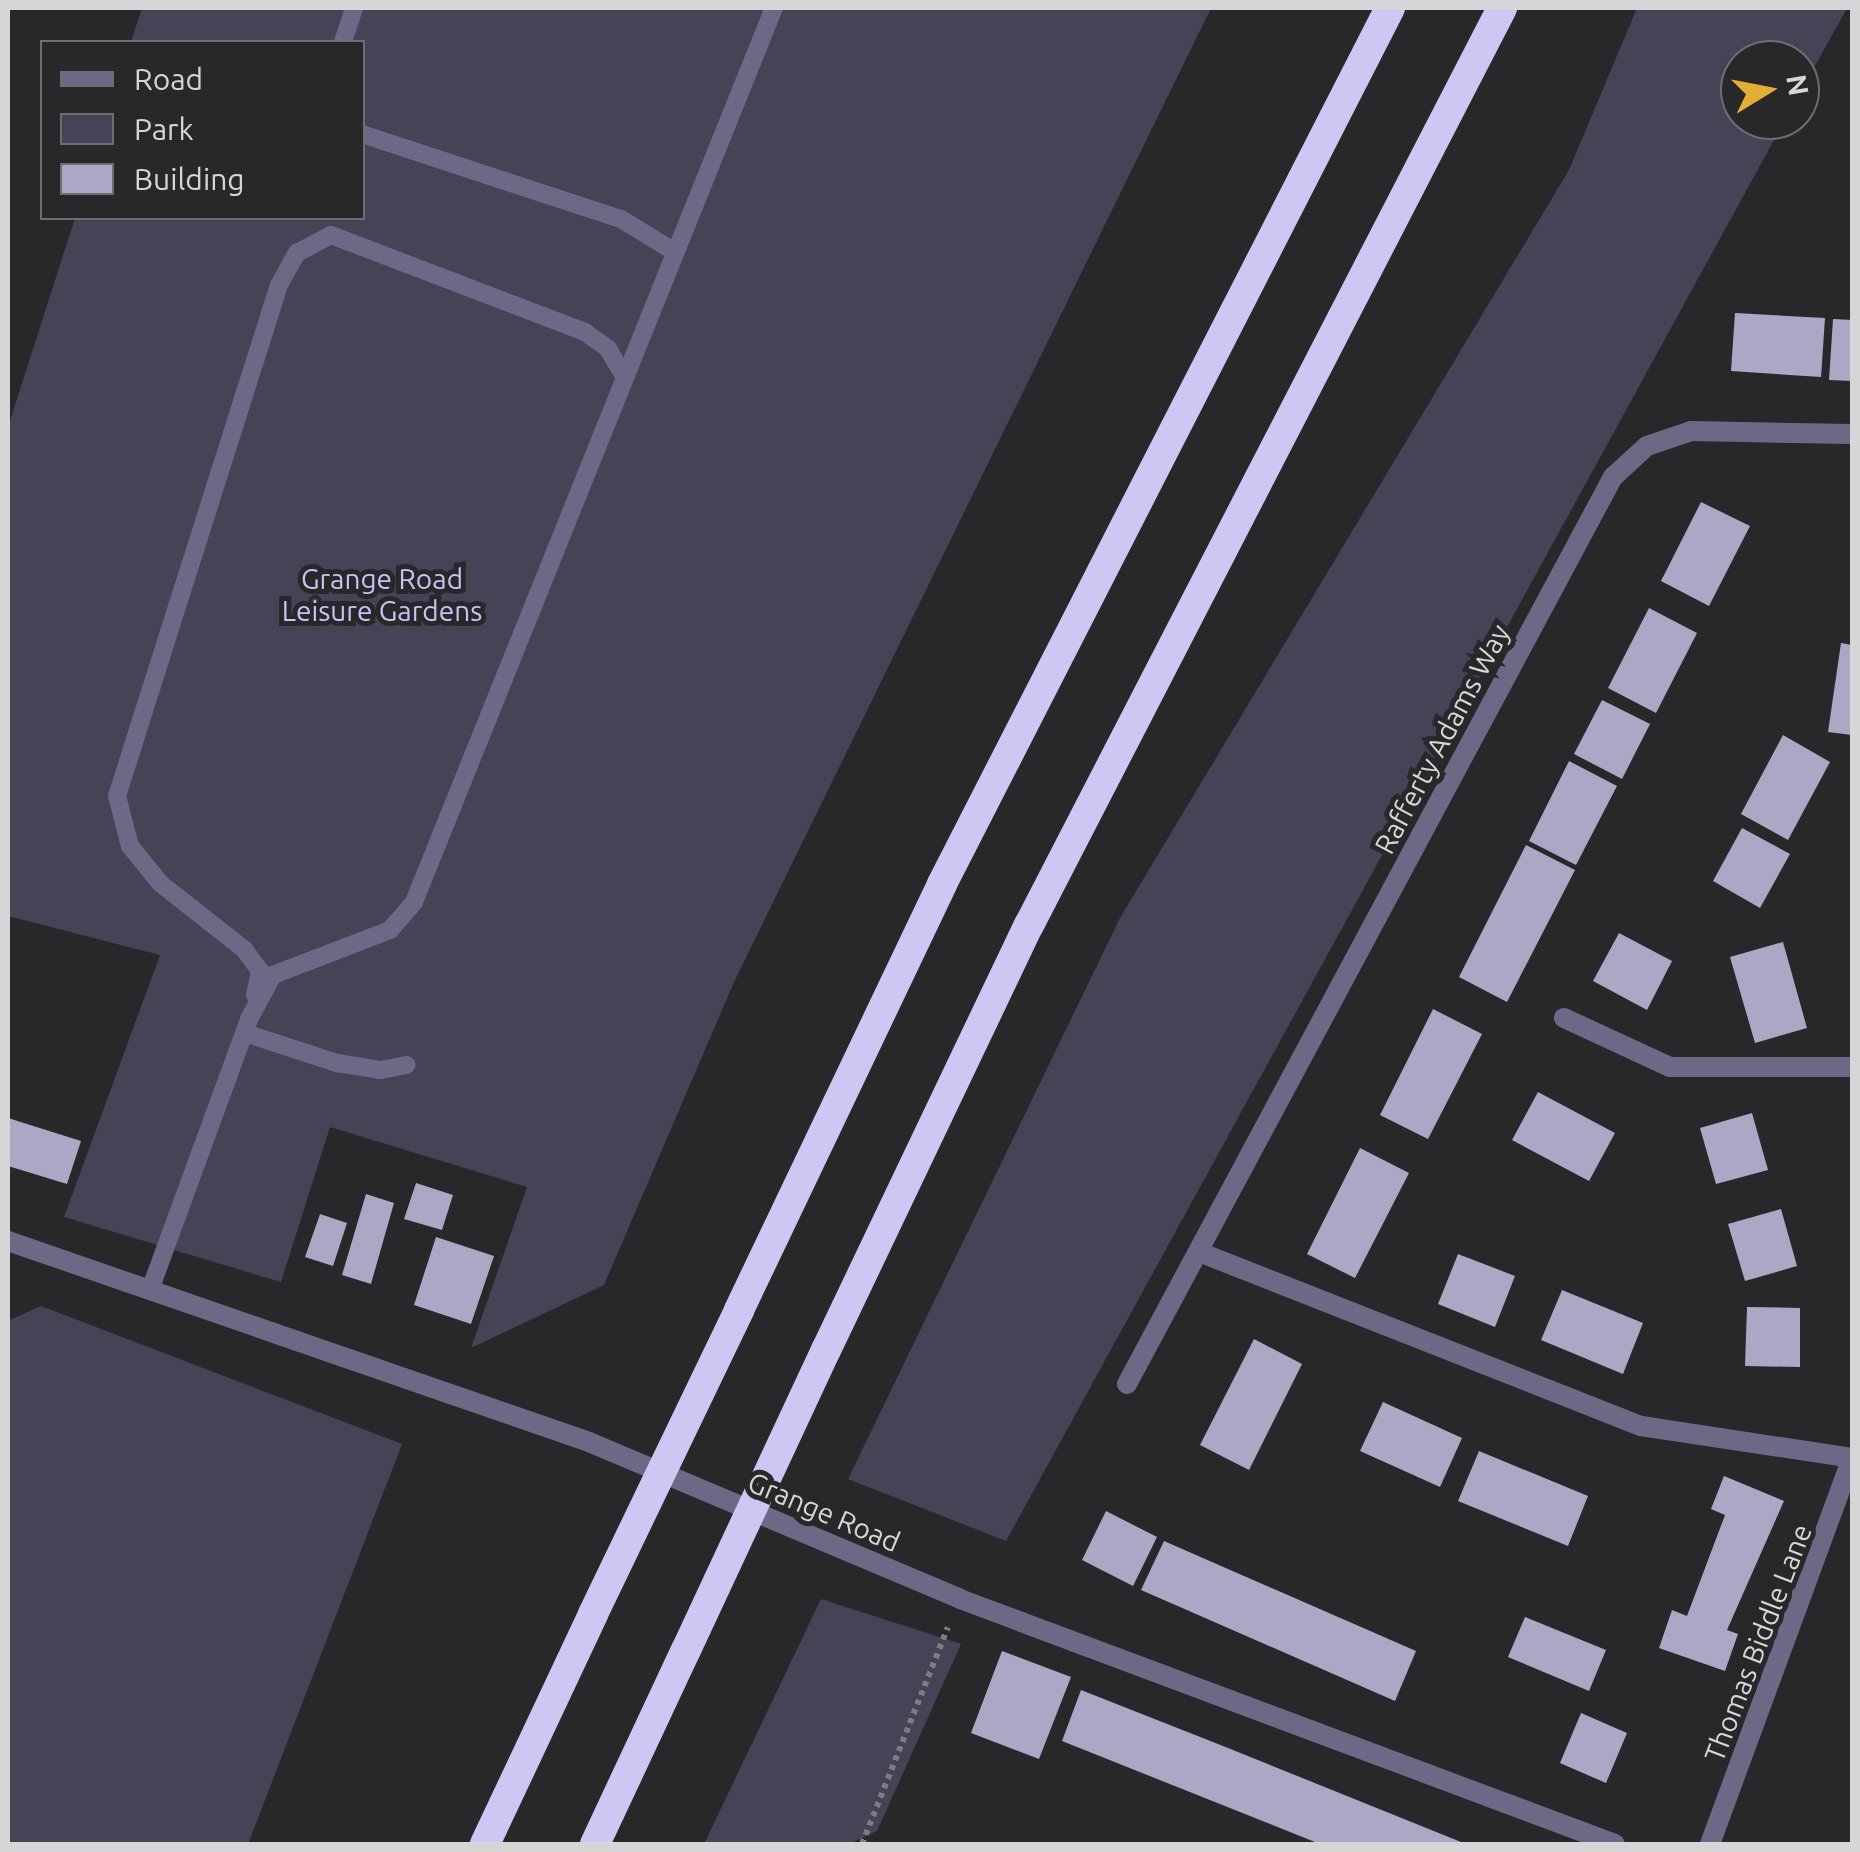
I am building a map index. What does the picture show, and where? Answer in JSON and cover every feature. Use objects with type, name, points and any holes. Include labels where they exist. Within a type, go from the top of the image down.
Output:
[{"type":"highway","points":[[485,1844],[942,884],[1390,8]]},
{"type":"highway","points":[[595,1844],[1029,925],[1502,8]]},
{"type":"street","name":"Rafferty Adams Way","points":[[1126,1384],[1613,476],[1647,446],[1691,432],[1852,434]]},
{"type":"street","points":[[1564,1018],[1670,1067],[1852,1067]]},
{"type":"street","name":"Grange Road","points":[[8,1240],[589,1442],[960,1599],[1615,1844]]},
{"type":"street","points":[[1199,1252],[1641,1426],[1852,1459]]},
{"type":"street","name":"Thomas Biddle Lane","points":[[1710,1844],[1847,1499],[1852,1459]]},
{"type":"lane","points":[[344,40],[354,8]]},
{"type":"lane","points":[[150,1290],[247,1026],[273,974],[390,930],[414,902],[774,8]]},
{"type":"lane","points":[[365,135],[621,219],[676,252]]},
{"type":"lane","points":[[247,1026],[260,971],[150,870],[130,846],[117,796],[279,285],[297,253],[331,235],[586,332],[608,349],[624,377]]},
{"type":"lane","points":[[247,1026],[337,1064],[381,1070],[407,1065]]},
{"type":"path","points":[[862,1844],[960,1599]]},
{"type":"green space","name":"Grange Road Leisure Gardens","points":[[142,8],[1211,8],[734,982],[604,1285],[471,1348],[527,1187],[330,1127],[281,1282],[64,1217],[160,955],[8,916],[8,427],[74,220],[365,220],[365,40],[132,40]]},
{"type":"green space","points":[[1637,8],[1847,8],[1820,57],[1820,40],[1720,40],[1720,140],[1774,140],[1006,1541],[848,1479],[1120,918],[1569,170]]},
{"type":"green space","points":[[41,1306],[402,1444],[248,1844],[8,1844],[8,1321]]},
{"type":"green space","points":[[821,1599],[961,1644],[877,1831],[849,1844],[704,1844]]},
{"type":"building","points":[[1735,313],[1825,318],[1821,377],[1731,371]]},
{"type":"building","points":[[1833,319],[1852,320],[1852,381],[1829,380]]},
{"type":"building","points":[[1701,502],[1750,526],[1709,606],[1661,581]]},
{"type":"building","points":[[1649,608],[1697,633],[1656,713],[1608,688]]},
{"type":"building","points":[[1841,643],[1852,645],[1852,735],[1828,732]]},
{"type":"building","points":[[1602,700],[1650,724],[1622,779],[1574,754]]},
{"type":"building","points":[[1783,735],[1830,762],[1788,840],[1741,814]]},
{"type":"building","points":[[1569,761],[1617,786],[1576,865],[1529,841]]},
{"type":"building","points":[[1742,828],[1790,854],[1760,908],[1713,881]]},
{"type":"building","points":[[1526,845],[1575,870],[1507,1002],[1459,977]]},
{"type":"building","points":[[1619,933],[1672,961],[1647,1010],[1593,981]]},
{"type":"building","points":[[1783,942],[1807,1028],[1755,1043],[1730,957]]},
{"type":"building","points":[[1433,1009],[1482,1034],[1428,1139],[1380,1115]]},
{"type":"building","points":[[1538,1092],[1615,1133],[1589,1181],[1512,1140]]},
{"type":"building","points":[[1752,1113],[1768,1170],[1716,1184],[1700,1128]]},
{"type":"building","points":[[8,1118],[81,1141],[67,1184],[8,1166]]},
{"type":"building","points":[[1360,1148],[1409,1173],[1355,1278],[1307,1254]]},
{"type":"building","points":[[416,1183],[453,1195],[442,1230],[404,1219]]},
{"type":"building","points":[[366,1194],[394,1203],[371,1284],[342,1275]]},
{"type":"building","points":[[1781,1209],[1797,1266],[1745,1281],[1728,1224]]},
{"type":"building","points":[[320,1214],[347,1223],[333,1266],[305,1257]]},
{"type":"building","points":[[436,1237],[494,1256],[471,1324],[414,1305]]},
{"type":"building","points":[[1458,1254],[1515,1276],[1495,1327],[1438,1304]]},
{"type":"building","points":[[1562,1290],[1643,1323],[1623,1374],[1541,1340]]},
{"type":"building","points":[[1747,1307],[1800,1308],[1800,1367],[1745,1366]]},
{"type":"building","points":[[1254,1339],[1302,1364],[1249,1470],[1200,1445]]},
{"type":"building","points":[[1383,1402],[1462,1438],[1440,1487],[1360,1451]]},
{"type":"building","points":[[1479,1451],[1588,1496],[1568,1546],[1458,1501]]},
{"type":"building","points":[[1724,1476],[1784,1501],[1727,1630],[1738,1634],[1725,1671],[1659,1648],[1672,1610],[1687,1616],[1725,1515],[1711,1509]]},
{"type":"building","points":[[1106,1511],[1157,1537],[1133,1586],[1082,1560]]},
{"type":"building","points":[[1164,1541],[1416,1651],[1395,1701],[1141,1590]]},
{"type":"building","points":[[1525,1617],[1606,1650],[1589,1691],[1508,1657]]},
{"type":"building","points":[[1002,1651],[1071,1677],[1039,1759],[971,1733]]},
{"type":"building","points":[[1081,1690],[1466,1844],[1320,1844],[1062,1741]]},
{"type":"building","points":[[1581,1713],[1627,1733],[1606,1783],[1560,1763]]}]
